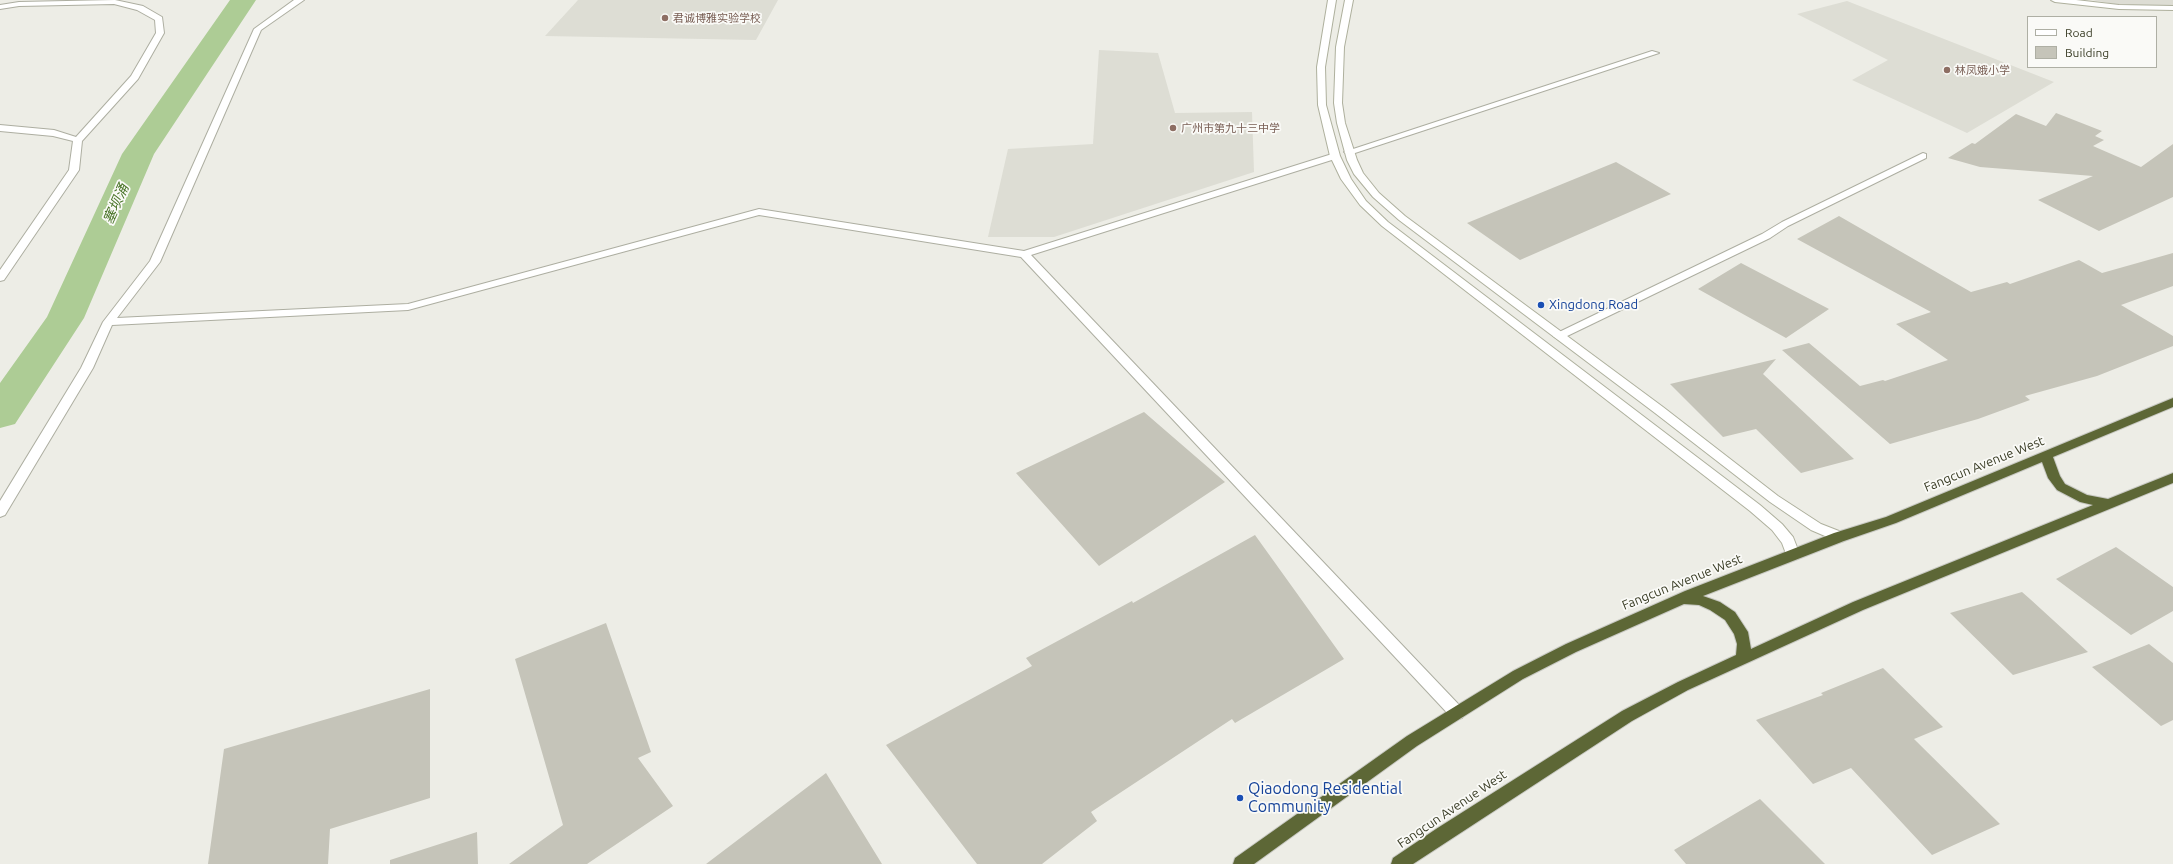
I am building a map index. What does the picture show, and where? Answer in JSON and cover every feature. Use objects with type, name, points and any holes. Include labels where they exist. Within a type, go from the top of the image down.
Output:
[{"type":"highway","name":"Fangcun Avenue West","points":[[1241,864],[1412,741],[1518,675],[1631,620],[1683,598],[1839,537],[1891,520],[2173,402]]},
{"type":"highway","points":[[2046,456],[2054,478],[2061,487],[2084,499],[2108,504]]},
{"type":"highway","name":"Fangcun Avenue West","points":[[1399,864],[1442,834],[1627,716],[1683,686],[1858,606],[2173,478]]},
{"type":"highway","points":[[1683,598],[1700,600],[1715,606],[1730,616],[1741,632],[1744,644],[1743,659]]},
{"type":"street","points":[[0,512],[87,368],[108,322],[155,262],[208,139],[258,29],[291,4],[300,0]]},
{"type":"street","points":[[1332,0],[1323,44],[1320,86],[1322,105],[1335,156],[1353,191],[1385,224],[1755,508],[1777,527],[1788,541],[1793,555]]},
{"type":"street","points":[[1349,0],[1340,47],[1338,97],[1341,123],[1349,152],[1359,174],[1376,195],[1402,218],[1659,410],[1774,499],[1816,527],[1839,537]]},
{"type":"street","points":[[2055,0],[2079,1],[2118,7],[2173,8]]},
{"type":"street","points":[[0,7],[19,4],[114,2],[140,8],[159,19],[160,33],[134,77],[78,140],[74,170],[0,278]]},
{"type":"street","points":[[1349,152],[1655,53]]},
{"type":"street","points":[[0,128],[54,133],[78,140]]},
{"type":"street","points":[[108,322],[408,307],[759,212],[1024,254],[1335,156]]},
{"type":"street","points":[[1559,336],[1766,236],[1785,224],[1923,156]]},
{"type":"street","points":[[1024,254],[1457,713]]},
{"type":"shaded area","name":"君诚博雅实验学校","points":[[578,0],[778,0],[756,40],[545,36]]},
{"type":"shaded area","points":[[2092,0],[2173,0],[2173,6],[2120,5]]},
{"type":"shaded area","name":"林凤娥小学","points":[[1847,1],[2054,82],[1967,133],[1852,80],[1888,60],[1797,14]]},
{"type":"shaded area","name":"广州市第九十三中学","points":[[1099,50],[1158,53],[1175,113],[1252,112],[1254,172],[1054,237],[988,237],[1008,149],[1093,144]]},
{"type":"building","points":[[2056,113],[2102,131],[2095,136],[2104,140],[2093,146],[2141,167],[2173,144],[2173,197],[2099,231],[2038,200],[2093,176],[1980,167],[1948,158],[1972,143],[1975,144],[2016,114],[2046,126]]},
{"type":"building","points":[[1616,162],[1671,194],[1520,260],[1467,223]]},
{"type":"building","points":[[1839,216],[1971,292],[2007,282],[2010,284],[2079,260],[2102,273],[2173,253],[2173,286],[2121,305],[2173,336],[2173,346],[2097,376],[2025,396],[2030,400],[1978,419],[1890,444],[1782,350],[1809,343],[1860,386],[1883,380],[1885,381],[1948,360],[1896,324],[1931,312],[1797,239]]},
{"type":"building","points":[[1741,263],[1829,309],[1786,338],[1698,289]]},
{"type":"building","points":[[1776,359],[1763,374],[1854,459],[1801,473],[1756,429],[1723,437],[1670,384]]},
{"type":"building","points":[[1144,412],[1225,482],[1099,566],[1016,473]]},
{"type":"building","points":[[1255,535],[1344,659],[1235,723],[1232,719],[1091,812],[1097,821],[1042,864],[977,864],[886,745],[1032,666],[1026,658],[1132,601],[1133,603]]},
{"type":"building","points":[[2116,547],[2173,587],[2173,611],[2131,635],[2056,579]]},
{"type":"building","points":[[2022,592],[2088,652],[2013,675],[1950,613]]},
{"type":"building","points":[[606,623],[651,752],[638,758],[673,806],[587,864],[509,864],[563,825],[515,659]]},
{"type":"building","points":[[2149,644],[2173,663],[2173,720],[2161,726],[2092,667]]},
{"type":"building","points":[[1883,668],[1943,727],[1914,739],[2000,824],[1932,855],[1851,768],[1813,784],[1756,720],[1823,695],[1821,693]]},
{"type":"building","points":[[430,689],[430,798],[330,829],[328,864],[208,864],[224,749]]},
{"type":"building","points":[[826,773],[882,864],[706,864]]},
{"type":"building","points":[[1760,799],[1825,864],[1686,864],[1674,850]]},
{"type":"building","points":[[477,832],[478,864],[390,864],[390,860]]},
{"type":"waterway","name":"塞坝涌","points":[[0,414],[65,318],[138,154],[243,0]]},
{"type":"place","name":"君诚博雅实验学校","points":[[665,18]]},
{"type":"place","name":"林凤娥小学","points":[[1947,70]]},
{"type":"place","name":"广州市第九十三中学","points":[[1173,128]]},
{"type":"place","name":"Xingdong Road","points":[[1541,305]]},
{"type":"place","name":"Qiaodong Residential Community","points":[[1240,798]]}]
